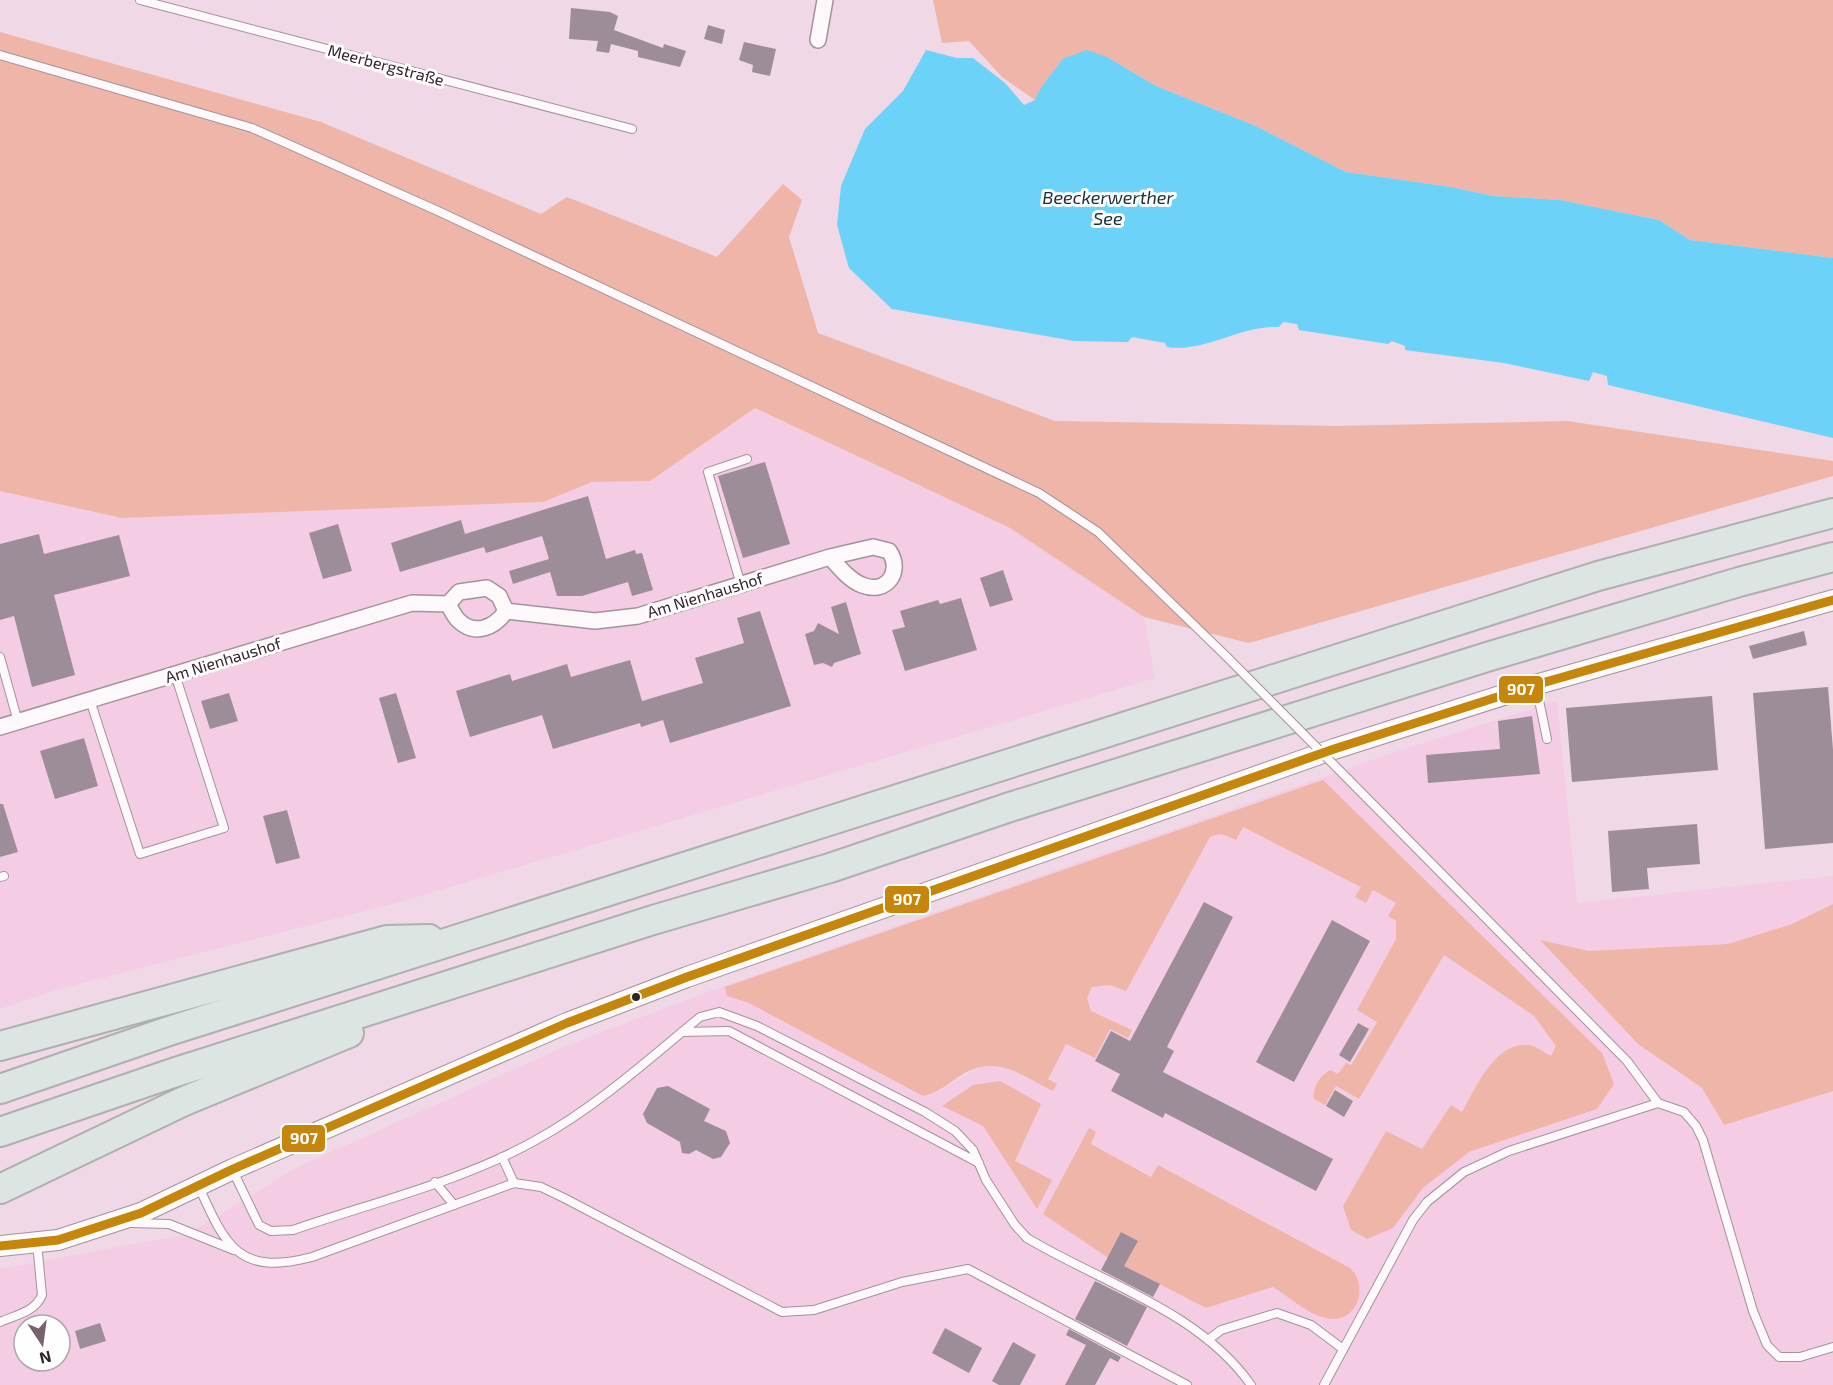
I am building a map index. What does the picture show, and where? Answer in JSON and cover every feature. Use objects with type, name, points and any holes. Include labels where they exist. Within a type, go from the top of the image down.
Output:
[{"type":"highway","points":[[0,1089],[166,1032],[1598,576],[1833,513]]},
{"type":"highway","points":[[0,1132],[176,1072],[653,920],[830,867],[1006,808],[1487,657],[1738,582],[1833,557]]},
{"type":"highway","points":[[0,1046],[387,940],[461,938]]},
{"type":"highway","points":[[0,1189],[182,1102],[313,1050],[385,1016],[428,992]]},
{"type":"street","points":[[818,40],[825,0]]},
{"type":"street","name":"Am Nienhaushof","points":[[506,611],[595,621],[638,616],[830,557]]},
{"type":"street","points":[[487,588],[499,596],[506,611],[498,623],[485,629],[458,621],[448,604],[459,592],[487,588]]},
{"type":"street","points":[[0,1246],[58,1240],[114,1222],[468,1065],[687,977],[1334,749],[1535,685],[1833,600]]},
{"type":"street","name":"Am Nienhaushof","points":[[0,727],[412,603],[448,604]]},
{"type":"lane","name":"Meerbergstraße","points":[[140,0],[632,129]]},
{"type":"lane","points":[[0,55],[252,128],[438,211],[1039,493],[1098,532],[1227,657],[1627,1061],[1658,1103],[1684,1112],[1696,1126],[1703,1140],[1753,1311],[1767,1345],[1779,1357],[1800,1357],[1833,1347]]},
{"type":"lane","points":[[741,585],[708,472],[747,459]]},
{"type":"lane","points":[[0,657],[18,722]]},
{"type":"lane","points":[[90,700],[140,854],[224,828],[175,674]]},
{"type":"lane","points":[[1535,685],[1547,739]]},
{"type":"lane","points":[[233,1169],[259,1225],[271,1231],[293,1230],[435,1182],[535,1142],[574,1116],[700,1017],[714,1012],[726,1013],[757,1026],[925,1112],[966,1140],[986,1180],[1015,1226],[1027,1238],[1175,1317],[1208,1340],[1236,1365],[1251,1385]]},
{"type":"lane","points":[[681,1032],[729,1032],[979,1163]]},
{"type":"lane","points":[[1324,1385],[1413,1220],[1446,1185],[1483,1161],[1509,1150],[1658,1103]]},
{"type":"lane","points":[[502,1157],[514,1183]]},
{"type":"lane","points":[[435,1182],[454,1205]]},
{"type":"lane","points":[[114,1222],[169,1224],[258,1261],[289,1263],[312,1257],[514,1183],[541,1187],[782,1312],[814,1310],[902,1282],[968,1269],[1187,1385]]},
{"type":"lane","points":[[199,1186],[221,1234],[236,1251]]},
{"type":"lane","points":[[0,1322],[28,1310],[39,1302],[42,1295],[37,1243]]},
{"type":"lane","points":[[1208,1340],[1221,1330],[1277,1313],[1311,1324],[1343,1349]]},
{"type":"shaded area","points":[[933,0],[1833,0],[1833,258],[1690,240],[1659,220],[1560,200],[1493,196],[1451,187],[1346,172],[1256,126],[1156,86],[1107,57],[1062,59],[1035,100],[1002,77],[969,41],[942,43]]},
{"type":"shaded area","points":[[0,32],[321,122],[541,214],[567,197],[717,257],[783,184],[802,200],[789,237],[818,333],[1055,421],[1336,426],[1567,421],[1833,461],[1833,476],[1249,643],[1144,617],[1010,528],[755,408],[650,481],[592,482],[543,502],[122,518],[0,491]]},
{"type":"shaded area","points":[[755,408],[1010,528],[1144,617],[1155,678],[400,902],[59,989],[0,1009],[0,491],[122,518],[543,502],[592,482],[650,481]]},
{"type":"shaded area","points":[[1557,701],[1577,903],[1833,876],[1833,904],[1792,924],[1728,944],[1589,951],[1541,941],[1638,1044],[1702,1088],[1724,1125],[1833,1091],[1833,1385],[0,1385],[0,1269],[188,1234],[296,1168],[563,1047],[718,988],[1398,751]],"holes":[[[1323,780],[1601,1053],[1614,1084],[1596,1109],[1469,1152],[1423,1188],[1393,1228],[1422,1149],[1451,1106],[1462,1112],[1490,1066],[1530,1045],[1551,1056],[1557,1046],[1534,1016],[1444,955],[1359,1099],[1336,1086],[1377,1021],[1357,1010],[1396,939],[1396,903],[1373,890],[1366,903],[1356,897],[1362,887],[1242,826],[1235,839],[1224,834],[1210,837],[1126,991],[1110,984],[1093,987],[1087,998],[1091,1011],[1132,1030],[1110,1029],[1066,1044],[1047,1079],[1053,1091],[999,1064],[979,1067],[938,1092],[749,1003],[727,996]],[[1040,1104],[1015,1161],[1036,1208],[983,1126],[942,1106]],[[1096,1132],[1091,1144],[1152,1177],[1159,1166],[1350,1268],[1323,1318],[1273,1287],[1206,1308],[1044,1214]]]},
{"type":"shaded area","points":[[1323,780],[1602,1053],[1614,1084],[1597,1109],[1469,1152],[1423,1188],[1393,1228],[1367,1239],[1351,1230],[1343,1206],[1386,1131],[1422,1149],[1451,1105],[1462,1112],[1480,1079],[1506,1050],[1529,1045],[1551,1056],[1556,1046],[1534,1016],[1444,955],[1359,1099],[1336,1086],[1325,1105],[1314,1099],[1314,1090],[1320,1078],[1330,1070],[1338,1074],[1346,1063],[1351,1065],[1377,1022],[1357,1010],[1396,939],[1396,921],[1388,916],[1396,903],[1373,890],[1366,903],[1355,897],[1361,887],[1243,827],[1236,840],[1223,835],[1210,837],[1126,991],[1110,985],[1092,987],[1087,998],[1091,1011],[1132,1030],[1128,1038],[1110,1029],[1095,1058],[1066,1044],[1048,1079],[1057,1084],[1053,1091],[1010,1069],[987,1066],[963,1074],[939,1090],[923,1096],[749,1003],[727,996],[725,987]]},
{"type":"shaded area","points":[[1833,904],[1833,1091],[1724,1125],[1702,1088],[1638,1044],[1540,940],[1589,951],[1728,944],[1792,924]]},
{"type":"shaded area","points":[[1000,1081],[1041,1104],[1015,1161],[1052,1180],[1037,1209],[983,1126],[942,1106],[973,1085]]},
{"type":"shaded area","points":[[1089,1128],[1096,1132],[1091,1144],[1151,1177],[1158,1165],[1350,1268],[1359,1286],[1356,1305],[1343,1317],[1333,1319],[1322,1317],[1303,1308],[1273,1287],[1206,1308],[1107,1257],[1043,1214]]},
{"type":"water","name":"Beeckerwerther See","points":[[926,50],[957,58],[973,58],[1005,83],[1024,105],[1035,100],[1040,89],[1062,59],[1087,50],[1107,57],[1156,86],[1256,126],[1346,172],[1451,187],[1493,196],[1560,200],[1659,220],[1690,240],[1833,258],[1833,438],[1608,385],[1607,376],[1593,372],[1589,381],[1504,363],[1405,350],[1405,346],[1392,341],[1388,344],[1299,330],[1297,324],[1283,322],[1279,327],[1250,330],[1209,343],[1181,348],[1167,347],[1165,343],[1132,337],[1128,342],[1074,341],[892,309],[849,268],[837,225],[841,186],[865,129],[903,91]]},
{"type":"building","points":[[571,8],[610,12],[618,16],[614,30],[663,48],[664,44],[686,51],[680,67],[638,57],[638,51],[611,44],[609,53],[596,51],[598,41],[569,39]]},
{"type":"building","points":[[708,25],[725,30],[722,44],[704,39]]},
{"type":"building","points":[[744,42],[776,49],[770,76],[752,72],[753,65],[739,60]]},
{"type":"building","points":[[765,462],[790,544],[743,558],[718,476]]},
{"type":"building","points":[[588,496],[606,559],[635,550],[636,554],[642,553],[653,590],[632,596],[628,582],[582,596],[557,596],[550,572],[513,584],[509,571],[549,559],[542,536],[486,553],[484,547],[400,572],[391,543],[461,520],[465,534]]},
{"type":"building","points":[[338,524],[352,571],[323,579],[309,533]]},
{"type":"building","points":[[39,534],[44,554],[119,535],[130,576],[54,595],[75,675],[32,687],[14,616],[0,620],[0,544]]},
{"type":"building","points":[[1003,570],[1013,600],[990,607],[980,578]]},
{"type":"building","points":[[961,598],[977,650],[905,671],[892,630],[905,627],[900,611],[938,600],[940,604]]},
{"type":"building","points":[[846,602],[861,654],[834,663],[832,667],[823,663],[814,665],[805,634],[814,631],[818,623],[839,634],[831,607]]},
{"type":"building","points":[[760,611],[791,706],[670,743],[663,720],[641,727],[640,723],[553,749],[542,715],[470,737],[456,691],[510,674],[512,681],[567,664],[571,677],[630,660],[642,701],[703,683],[695,658],[744,643],[737,618]]},
{"type":"building","points":[[1804,631],[1807,645],[1753,659],[1749,646]]},
{"type":"building","points":[[1828,687],[1833,750],[1833,843],[1765,849],[1753,693]]},
{"type":"building","points":[[229,693],[238,721],[210,729],[201,701]]},
{"type":"building","points":[[396,693],[416,758],[398,763],[379,698]]},
{"type":"building","points":[[1712,696],[1718,770],[1572,782],[1566,708]]},
{"type":"building","points":[[1532,716],[1540,774],[1428,783],[1426,755],[1500,749],[1498,721]]},
{"type":"building","points":[[84,738],[98,786],[55,799],[40,751]]},
{"type":"building","points":[[0,804],[3,804],[18,852],[0,857]]},
{"type":"building","points":[[287,810],[300,858],[276,864],[263,816]]},
{"type":"building","points":[[1697,824],[1700,864],[1647,868],[1649,889],[1612,892],[1608,831]]},
{"type":"building","points":[[1204,902],[1233,917],[1167,1047],[1174,1051],[1163,1072],[1333,1159],[1316,1191],[1165,1113],[1163,1118],[1111,1091],[1120,1074],[1095,1061],[1111,1031],[1130,1041]]},
{"type":"building","points":[[1332,920],[1370,941],[1294,1082],[1256,1062]]},
{"type":"building","points":[[1358,1023],[1369,1029],[1350,1062],[1339,1055]]},
{"type":"building","points":[[668,1086],[710,1109],[704,1121],[726,1131],[730,1143],[721,1157],[713,1159],[696,1150],[689,1154],[682,1153],[680,1142],[647,1123],[643,1114],[657,1088]]},
{"type":"building","points":[[1335,1090],[1353,1101],[1344,1117],[1326,1106]]},
{"type":"building","points":[[1121,1232],[1138,1241],[1124,1266],[1160,1284],[1153,1297],[1101,1270]]},
{"type":"building","points":[[1095,1281],[1147,1307],[1127,1346],[1075,1319]]},
{"type":"building","points":[[100,1323],[106,1341],[80,1349],[75,1331]]},
{"type":"building","points":[[945,1328],[982,1348],[969,1373],[932,1353]]},
{"type":"building","points":[[1069,1329],[1121,1357],[1118,1362],[1110,1358],[1095,1385],[1065,1385],[1086,1345],[1066,1335]]},
{"type":"building","points":[[1013,1342],[1036,1355],[1020,1385],[999,1385],[992,1381]]},
{"type":"transit line","name":"907","points":[[0,1246],[58,1240],[141,1213],[233,1169],[567,1023],[687,977],[1334,749],[1535,685],[1833,600]]}]
